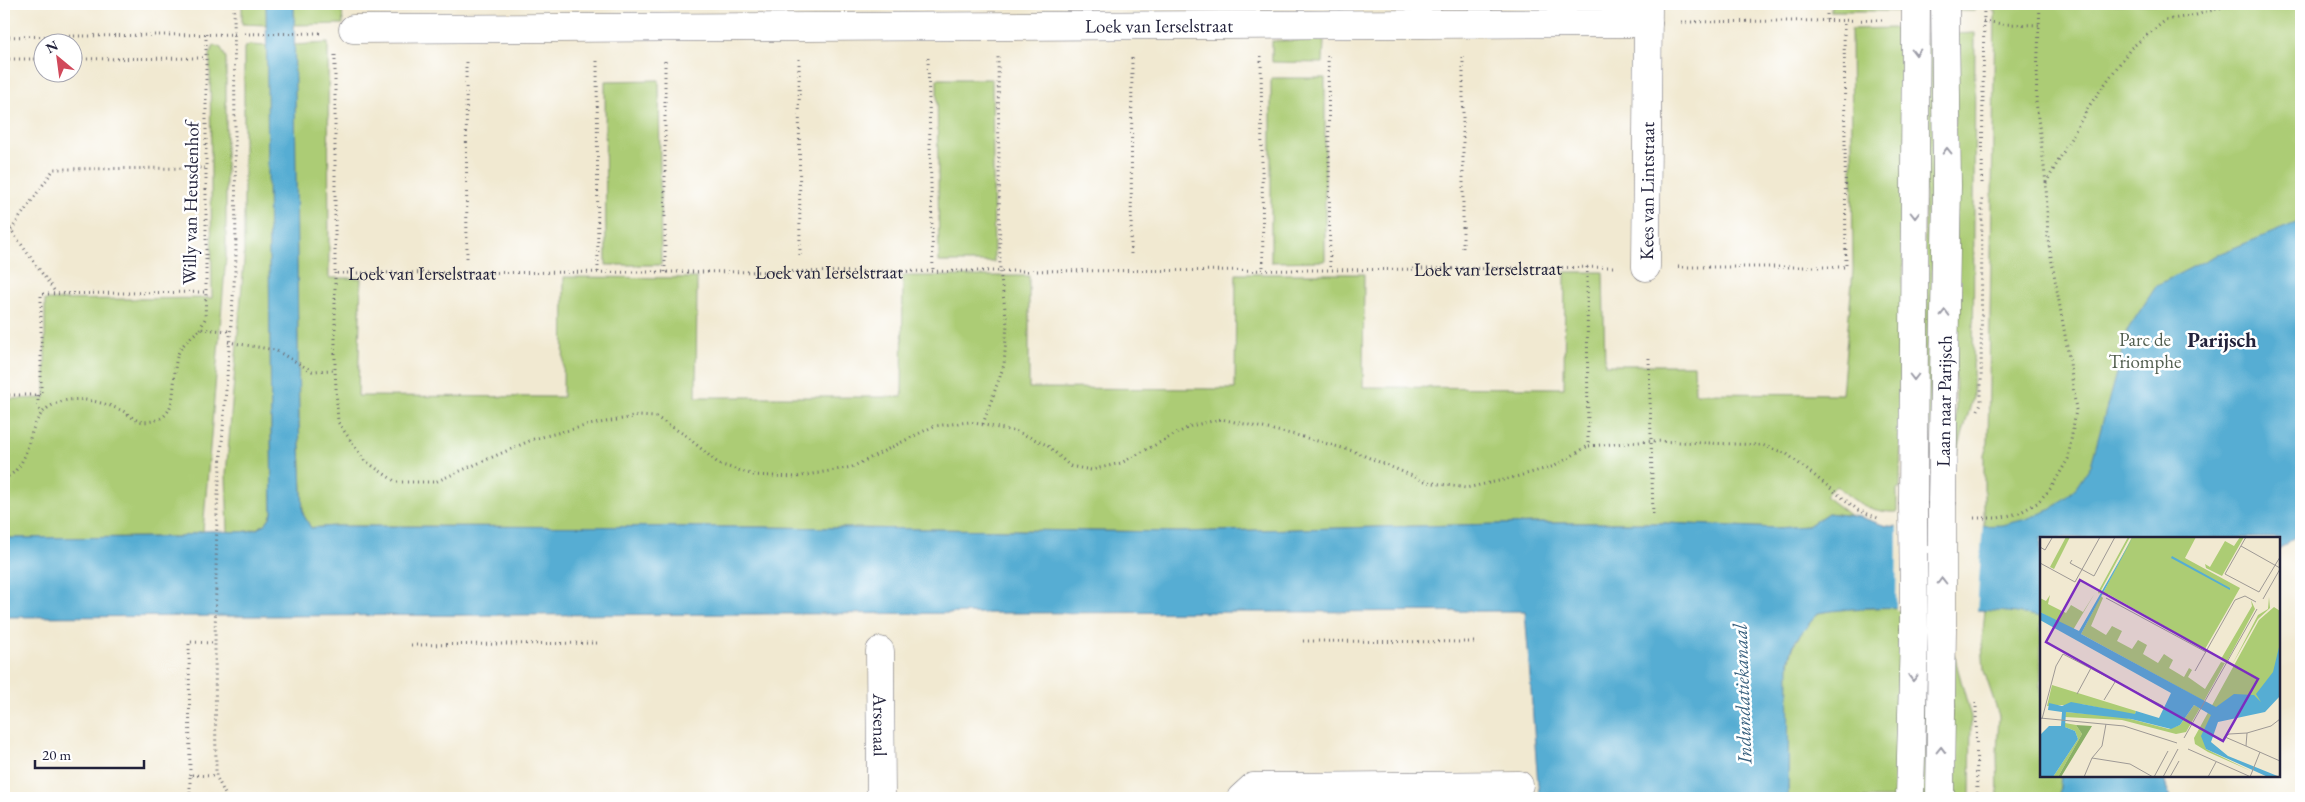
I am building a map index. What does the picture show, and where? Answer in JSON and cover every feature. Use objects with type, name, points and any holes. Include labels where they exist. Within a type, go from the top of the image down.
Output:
[{"type":"street","name":"Laan naar Parijsch","points":[[1910,798],[1914,630],[1916,12]]},
{"type":"street","name":"Laan naar Parijsch","points":[[1940,798],[1947,186],[1945,12]]},
{"type":"street","name":"Loek van Ierselstraat","points":[[354,29],[1463,25],[1648,13]]},
{"type":"street","name":"Kees van Lintstraat","points":[[1646,267],[1648,13]]},
{"type":"street","name":"Arsenaal","points":[[880,650],[881,798]]},
{"type":"street","points":[[1241,798],[1253,787],[1519,786]]},
{"type":"path","points":[[227,798],[216,776],[215,642],[217,508],[228,342],[236,258],[234,4]]},
{"type":"path","points":[[1827,4],[1827,20]]},
{"type":"path","points":[[1984,4],[1984,20]]},
{"type":"path","points":[[1970,518],[1998,518],[2019,513],[2037,503],[2050,488],[2068,459],[2076,410],[2070,363],[2048,240],[2046,183],[2036,101],[2040,4]]},
{"type":"path","points":[[2046,183],[2089,106],[2131,48],[2166,20],[2196,15],[2233,4]]},
{"type":"path","points":[[1648,13],[1844,20],[1916,12]]},
{"type":"path","points":[[1945,12],[1984,20],[2040,25]]},
{"type":"path","name":"Kees van Lintstraat","points":[[1646,267],[1846,267],[1844,20]]},
{"type":"path","points":[[1328,25],[1330,270]]},
{"type":"path","points":[[1463,25],[1463,252]]},
{"type":"path","points":[[1131,254],[1132,26]]},
{"type":"path","points":[[1261,26],[1263,270]]},
{"type":"path","points":[[799,27],[800,258]]},
{"type":"path","points":[[928,27],[933,271]]},
{"type":"path","points":[[983,424],[1004,364],[1007,324],[1000,271],[997,27]]},
{"type":"path","points":[[466,28],[467,260]]},
{"type":"path","points":[[597,28],[598,272]]},
{"type":"path","points":[[664,28],[665,272]]},
{"type":"path","points":[[4,37],[318,33]]},
{"type":"path","name":"Willy van Heusdenhof","points":[[57,293],[206,292],[206,34]]},
{"type":"path","name":"Loek van Ierselstraat","points":[[335,51],[335,272],[1330,270],[1646,267]]},
{"type":"path","points":[[82,59],[205,58]]},
{"type":"path","points":[[4,59],[32,59]]},
{"type":"path","points":[[11,230],[54,169],[205,168]]},
{"type":"path","points":[[5,224],[57,293]]},
{"type":"path","points":[[1587,267],[1588,446]]},
{"type":"path","points":[[335,272],[335,370],[338,422],[364,460],[396,482],[435,482],[534,439],[589,425],[639,416],[656,417],[685,435],[719,464],[754,475],[796,477],[852,467],[934,426],[970,422],[1018,432],[1046,445],[1070,466],[1091,470],[1121,463],[1190,426],[1221,419],[1296,435],[1352,451],[1427,482],[1466,488],[1555,466],[1588,446],[1652,441],[1762,445],[1787,454],[1858,510],[1883,520]]},
{"type":"path","points":[[4,479],[16,470],[22,462],[37,420],[50,406],[67,401],[92,400],[125,412],[138,421],[149,422],[163,417],[172,405],[173,370],[178,352],[189,338],[200,329],[205,319],[206,292]]},
{"type":"path","points":[[4,395],[41,395],[41,294],[57,293]]},
{"type":"path","points":[[200,329],[229,331]]},
{"type":"path","points":[[228,342],[275,350],[312,371],[335,370]]},
{"type":"path","points":[[1649,358],[1653,516]]},
{"type":"path","points":[[38,395],[38,408],[42,414]]},
{"type":"path","points":[[1303,641],[1475,642]]},
{"type":"path","points":[[190,798],[189,642],[215,642]]},
{"type":"path","points":[[411,645],[598,643]]},
{"type":"path","points":[[190,775],[216,776]]},
{"type":"green space","points":[[242,4],[266,4],[267,25],[242,24]]},
{"type":"green space","points":[[294,4],[352,4],[352,9],[342,9],[343,24],[294,25]]},
{"type":"green space","points":[[1831,4],[1907,4],[1907,11],[1831,11]]},
{"type":"green space","points":[[1954,4],[1975,4],[1975,11],[1954,11]]},
{"type":"green space","name":"Parc de Triomphe","points":[[1992,4],[2301,4],[2301,485],[2040,537],[2025,613],[2040,617],[2040,777],[2061,777],[2059,798],[1998,798],[1997,753],[1999,716],[1984,671],[1982,643],[1985,610],[1986,526],[1984,526],[1984,454],[1988,443],[1995,11],[1992,11]]},
{"type":"green space","points":[[1896,28],[1897,33],[1907,33],[1900,489],[1897,489],[1897,512],[1879,511],[1864,505],[1849,497],[1836,485],[1825,496],[1851,516],[1828,513],[1808,526],[1776,528],[1666,523],[1539,523],[1178,532],[761,527],[335,526],[311,528],[303,514],[299,424],[294,45],[328,43],[329,278],[361,278],[358,396],[563,397],[564,277],[697,278],[696,397],[902,397],[903,276],[1029,276],[1029,388],[1235,389],[1236,274],[1364,274],[1363,387],[1564,388],[1565,272],[1603,272],[1605,365],[1694,365],[1695,393],[1842,394],[1853,270],[1851,29]]},
{"type":"green space","points":[[1975,33],[1973,397],[1956,457],[1954,34]]},
{"type":"green space","points":[[1926,34],[1934,34],[1931,458],[1923,459]]},
{"type":"green space","points":[[1324,40],[1323,63],[1272,62],[1272,41]]},
{"type":"green space","points":[[213,45],[221,48],[226,58],[226,257],[203,531],[181,537],[4,538],[4,399],[45,398],[45,300],[212,298],[210,55]]},
{"type":"green space","points":[[249,45],[267,46],[272,513],[264,524],[253,530],[228,532],[226,475],[244,261],[244,48]]},
{"type":"green space","points":[[1271,78],[1325,78],[1325,261],[1271,262]]},
{"type":"green space","points":[[937,79],[992,79],[994,262],[939,262]]},
{"type":"green space","points":[[659,80],[661,265],[606,265],[605,81]]},
{"type":"green space","points":[[1900,607],[1902,701],[1901,798],[1788,798],[1788,676],[1791,656],[1796,641],[1818,613],[1842,609]]},
{"type":"green space","points":[[1921,655],[1930,655],[1929,798],[1920,798]]},
{"type":"green space","points":[[1954,655],[1971,717],[1970,798],[1948,798]]},
{"type":"water","name":"Indundatiekanaal","points":[[266,4],[294,4],[299,424],[303,514],[311,528],[335,526],[761,527],[1178,532],[1539,523],[1666,523],[1776,528],[1808,526],[1828,513],[1860,517],[1886,526],[1931,528],[2003,525],[2052,509],[2075,489],[2091,465],[2128,329],[2157,285],[2216,255],[2301,221],[2301,533],[2280,548],[2280,537],[2040,537],[2040,617],[1992,611],[1911,608],[1864,608],[1818,613],[1795,641],[1789,659],[1788,798],[1539,798],[1525,611],[4,617],[4,538],[181,537],[204,531],[242,532],[260,527],[267,522],[272,513]]},
{"type":"water","points":[[2061,777],[2163,777],[2170,798],[2059,798]]},
{"type":"pier","points":[[1983,523],[1977,612],[1896,610],[1897,524]]},
{"type":"district","name":"Parijsch","points":[[2222,340]]}]
